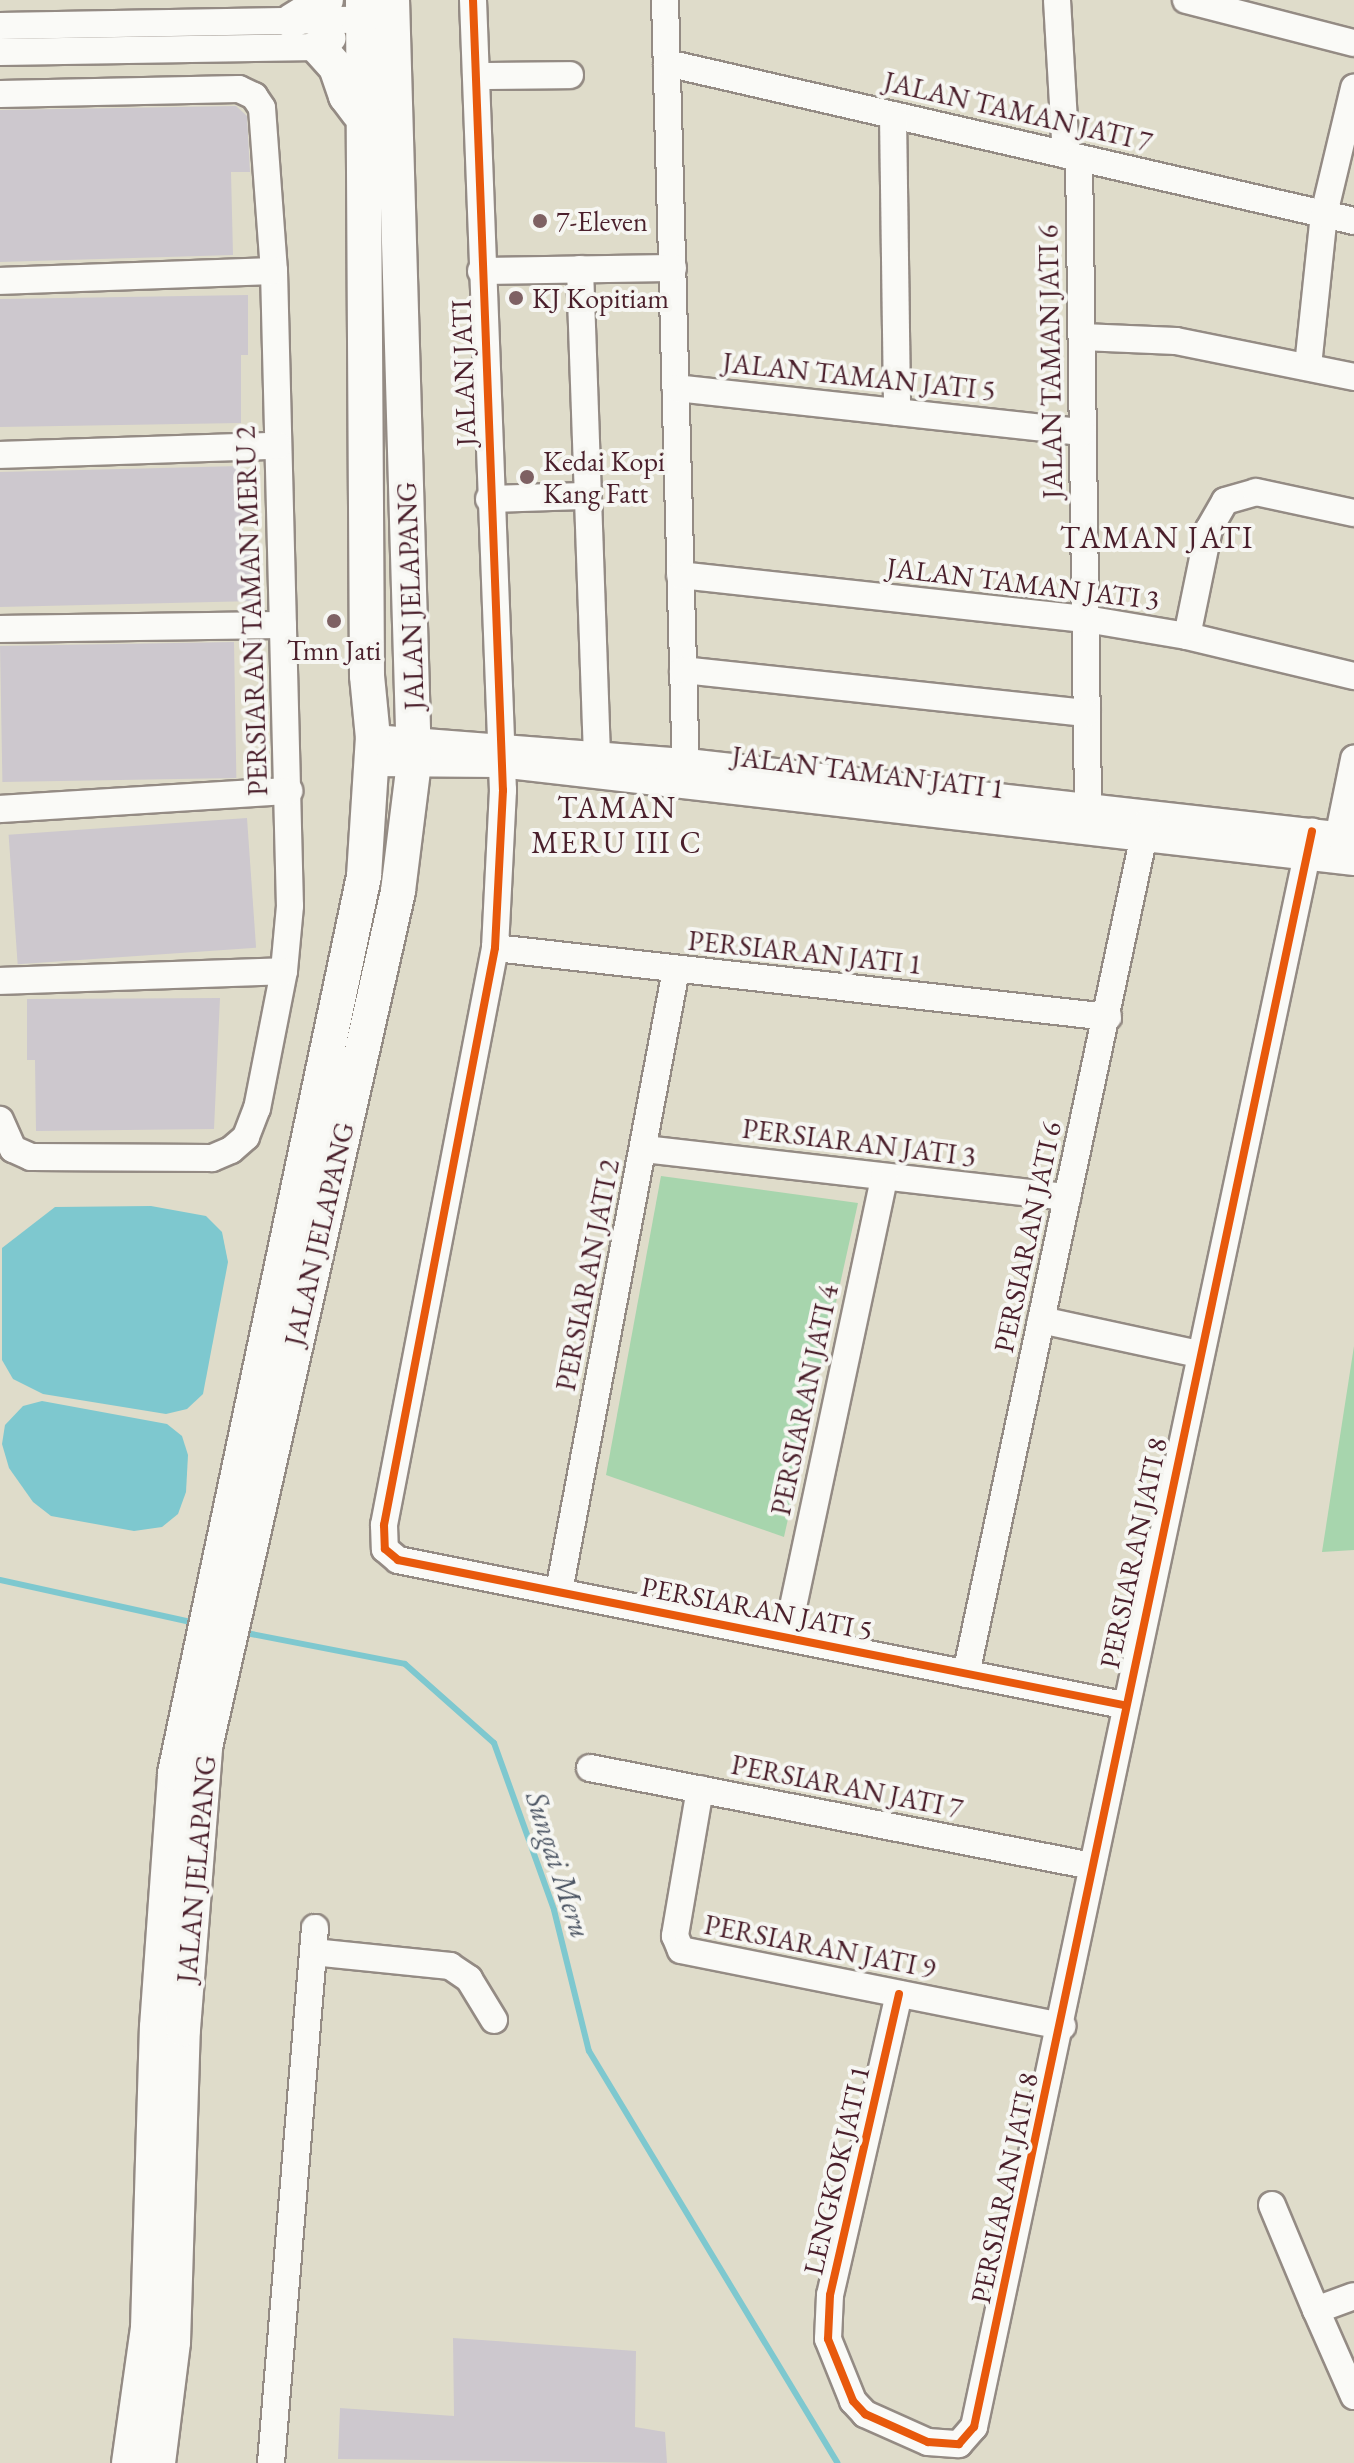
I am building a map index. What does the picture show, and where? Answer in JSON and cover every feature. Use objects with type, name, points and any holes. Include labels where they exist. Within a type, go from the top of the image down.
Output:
[{"type":"main road","points":[[292,21],[326,0]]},
{"type":"main road","name":"JALAN JELAPANG","points":[[235,1544],[296,1208],[361,891],[373,751],[367,676],[362,116],[372,13]]},
{"type":"main road","name":"JALAN JELAPANG","points":[[129,2463],[148,2328],[157,2027],[175,1773],[201,1697],[235,1544],[398,891],[414,751],[372,13]]},
{"type":"main road","points":[[318,47],[336,67],[346,96],[362,116]]},
{"type":"main road","name":"JALAN JELAPANG","points":[[158,2463],[173,2342],[183,2029],[198,1814],[201,1697]]},
{"type":"street","name":"JALAN JATI","points":[[385,1549],[384,1525],[495,948],[499,754],[473,0]]},
{"type":"street","points":[[665,0],[686,773]]},
{"type":"street","name":"JALAN TAMAN JATI 6","points":[[1057,0],[1073,156],[1082,337],[1088,806]]},
{"type":"street","points":[[1186,0],[1354,43]]},
{"type":"street","points":[[0,26],[292,21],[372,13]]},
{"type":"street","points":[[0,52],[318,47],[372,13]]},
{"type":"street","name":"JALAN TAMAN JATI 7","points":[[667,63],[1354,221]]},
{"type":"street","points":[[476,76],[570,75]]},
{"type":"street","points":[[1308,366],[1324,214],[1354,88]]},
{"type":"street","name":"PERSIARAN TAMAN MERU 2","points":[[0,94],[239,89],[254,96],[262,108],[274,271],[290,906],[284,971],[257,1108],[246,1137],[231,1150],[212,1158],[31,1157],[13,1149],[0,1120]]},
{"type":"street","points":[[893,115],[897,412]]},
{"type":"street","points":[[481,271],[673,268]]},
{"type":"street","points":[[580,269],[585,496],[597,754]]},
{"type":"street","points":[[0,281],[274,271]]},
{"type":"street","points":[[1082,337],[1176,341],[1354,377]]},
{"type":"street","name":"JALAN TAMAN JATI 5","points":[[676,388],[1083,432]]},
{"type":"street","points":[[0,455],[278,446]]},
{"type":"street","points":[[1187,636],[1209,529],[1225,501],[1256,492],[1354,513]]},
{"type":"street","points":[[489,499],[585,496]]},
{"type":"street","name":"JALAN TAMAN JATI 3","points":[[680,575],[1086,619],[1187,636],[1354,676]]},
{"type":"street","points":[[0,629],[283,625]]},
{"type":"street","points":[[683,670],[1087,713]]},
{"type":"street","name":"JALAN TAMAN JATI 1","points":[[373,751],[597,754],[686,773],[1088,806],[1146,825]]},
{"type":"street","name":"JALAN TAMAN JATI 1","points":[[499,754],[1308,844],[1354,862]]},
{"type":"street","points":[[1347,835],[1354,759]]},
{"type":"street","points":[[0,809],[289,791]]},
{"type":"street","name":"PERSIARAN JATI 6","points":[[966,1674],[1108,1017],[1146,825]]},
{"type":"street","name":"JALAN TAMAN JATI 1","points":[[1308,844],[1347,835]]},
{"type":"street","name":"PERSIARAN JATI 8","points":[[974,2427],[1062,2026],[1123,1705],[1308,844]]},
{"type":"street","name":"PERSIARAN JATI 1","points":[[495,948],[1108,1017]]},
{"type":"street","name":"PERSIARAN JATI 2","points":[[559,1591],[676,970]]},
{"type":"street","points":[[0,981],[284,971]]},
{"type":"street","name":"PERSIARAN JATI 3","points":[[644,1149],[1067,1197]]},
{"type":"street","name":"PERSIARAN JATI 4","points":[[787,1635],[884,1177]]},
{"type":"street","points":[[1041,1320],[1198,1354]]},
{"type":"street","name":"PERSIARAN JATI 5","points":[[385,1549],[398,1560],[787,1635],[1123,1705]]},
{"type":"street","name":"PERSIARAN JATI 7","points":[[590,1768],[1092,1866]]},
{"type":"street","name":"PERSIARAN JATI 9","points":[[700,1789],[677,1947],[1062,2026]]},
{"type":"street","points":[[271,2463],[314,1940],[450,1966],[469,1979],[494,2020]]},
{"type":"street","name":"LENGKOK JATI 1","points":[[899,1994],[830,2295],[828,2339],[853,2401],[882,2424],[947,2445],[966,2442],[974,2427]]},
{"type":"street","points":[[1272,2205],[1354,2396]]},
{"type":"street","points":[[1316,2310],[1354,2296]]},
{"type":"green space","points":[[661,1176],[858,1203],[784,1537],[606,1475]]},
{"type":"green space","points":[[1354,1346],[1354,1550],[1322,1552]]},
{"type":"water","points":[[151,1206],[206,1216],[222,1232],[228,1262],[203,1394],[187,1409],[166,1414],[43,1394],[13,1379],[2,1360],[2,1248],[55,1207]]},
{"type":"water","points":[[42,1401],[167,1424],[182,1436],[188,1455],[186,1492],[178,1514],[162,1527],[134,1531],[51,1516],[33,1502],[9,1468],[2,1444],[5,1425],[23,1406]]},
{"type":"building","points":[[236,106],[247,116],[250,172],[231,172],[233,255],[0,262],[0,110]]},
{"type":"building","points":[[248,295],[248,355],[241,355],[241,423],[0,427],[0,299]]},
{"type":"building","points":[[241,466],[243,538],[258,537],[260,601],[0,607],[0,472]]},
{"type":"building","points":[[234,642],[236,778],[2,782],[0,646]]},
{"type":"building","points":[[247,818],[256,948],[18,964],[9,835]]},
{"type":"building","points":[[220,998],[214,1129],[36,1131],[35,1060],[27,1060],[27,999]]},
{"type":"building","points":[[453,2338],[636,2351],[635,2427],[665,2432],[667,2463],[338,2459],[340,2408],[454,2416]]},
{"type":"waterway","name":"Sungai Meru","points":[[0,1580],[195,1623]]},
{"type":"waterway","name":"Sungai Meru","points":[[241,1632],[405,1664],[494,1743],[554,1910],[589,2051],[838,2463]]},
{"type":"cycle path","points":[[473,0],[503,790],[495,948],[384,1525],[385,1549],[398,1560],[1123,1705]]},
{"type":"cycle path","points":[[899,1994],[830,2295],[828,2339],[853,2401],[865,2414],[928,2442],[959,2444],[974,2427],[1312,831]]},
{"type":"place","name":"7-Eleven","points":[[540,221]]},
{"type":"place","name":"KJ Kopitiam","points":[[516,298]]},
{"type":"place","name":"Kedai Kopi Kang Fatt","points":[[527,477]]},
{"type":"place","name":"Tmn Jati","points":[[334,621]]},
{"type":"district","name":"TAMAN JATI","points":[[1157,538]]},
{"type":"district","name":"TAMAN MERU III C","points":[[617,825]]}]
